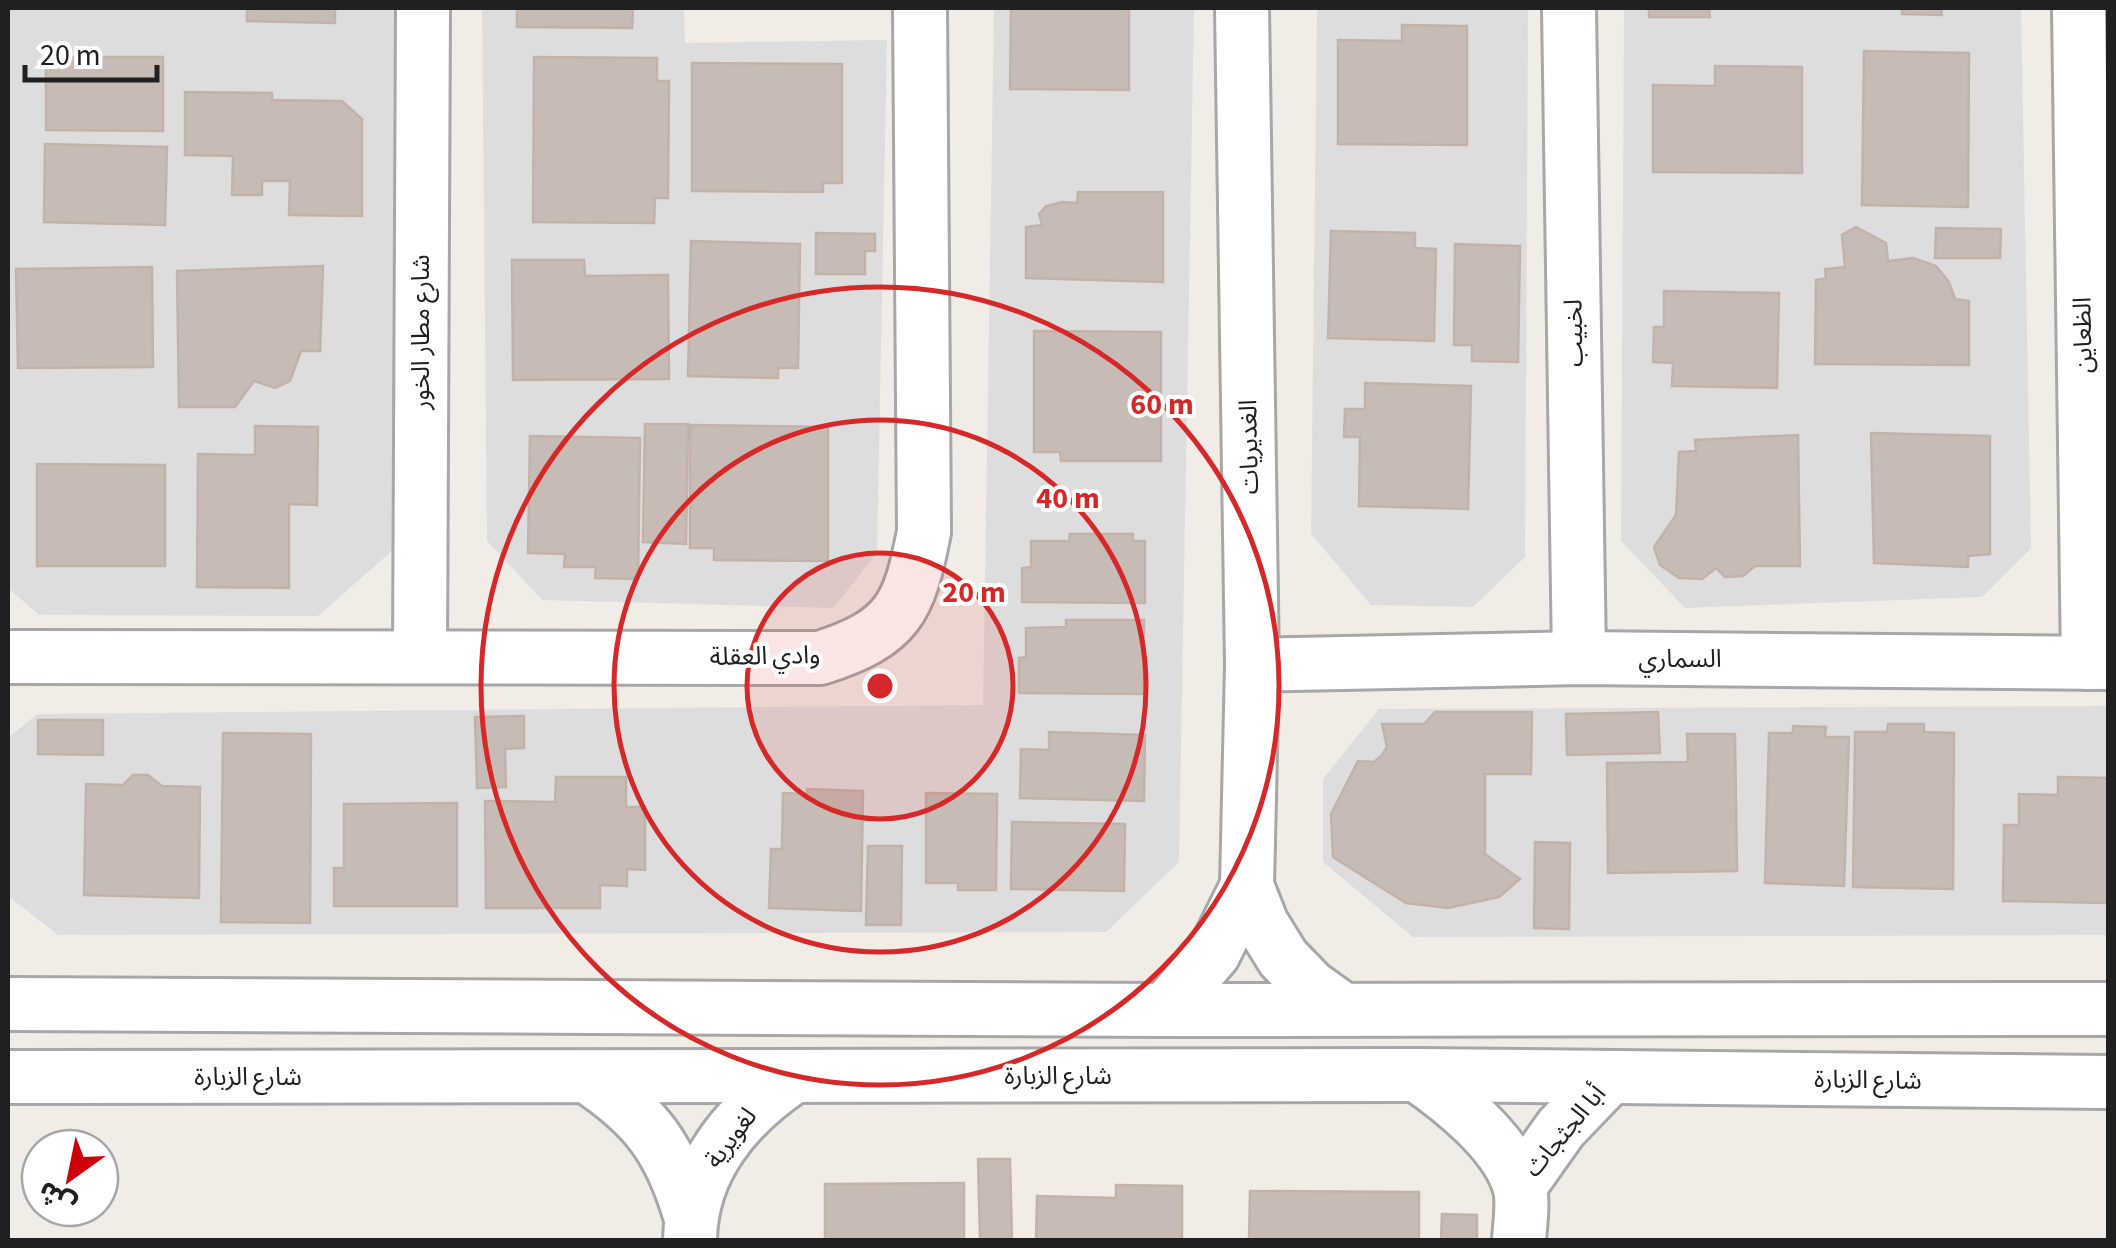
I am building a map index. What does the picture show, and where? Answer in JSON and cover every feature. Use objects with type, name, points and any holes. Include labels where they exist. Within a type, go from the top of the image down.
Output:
[{"type":"street","name":"شارع مطار الخور","points":[[420,656],[423,8]]},
{"type":"street","name":"وادي العقلة","points":[[8,657],[820,658],[858,646],[893,621],[914,582],[924,532],[920,8]]},
{"type":"street","name":"الغديريات","points":[[1242,8],[1252,664],[1248,886],[1262,924],[1283,958],[1310,986],[1342,1009]]},
{"type":"street","name":"لخبيب","points":[[1568,8],[1579,658]]},
{"type":"street","name":"الظعاين","points":[[2079,8],[2098,663]]},
{"type":"street","name":"السماري","points":[[1252,664],[1579,658],[2098,663]]},
{"type":"street","name":"الغديريات","points":[[1165,1010],[1214,953],[1248,886]]},
{"type":"street","points":[[9,1002],[1165,1010],[2108,1010]]},
{"type":"street","name":"شارع الزبارة","points":[[8,1077],[1417,1075],[2102,1087]]},
{"type":"street","name":"أبا الجثجاث","points":[[1417,1075],[1449,1096],[1477,1123],[1520,1186]]},
{"type":"street","name":"لغويرية","points":[[588,1077],[624,1102],[655,1134],[677,1172],[690,1228]]},
{"type":"street","name":"لغويرية","points":[[690,1228],[705,1170],[730,1131],[762,1098],[794,1077]]},
{"type":"street","name":"أبا الجثجاث","points":[[1519,1240],[1520,1186],[1561,1128],[1610,1077]]},
{"type":"shaded area","points":[[8,8],[397,8],[393,550],[318,616],[39,615],[8,588]]},
{"type":"shaded area","points":[[482,8],[684,8],[685,43],[887,40],[877,553],[833,608],[542,600],[487,541]]},
{"type":"shaded area","points":[[994,8],[1194,8],[1179,862],[1106,932],[58,935],[8,896],[8,738],[37,714],[983,705]]},
{"type":"shaded area","points":[[1317,8],[1528,8],[1525,557],[1473,607],[1371,605],[1311,534]]},
{"type":"shaded area","points":[[1624,8],[2021,8],[2031,548],[1982,597],[1685,608],[1621,541]]},
{"type":"shaded area","points":[[2108,706],[2108,935],[1413,937],[1323,862],[1323,779],[1379,709]]},
{"type":"building","points":[[247,8],[335,8],[335,23],[247,21]]},
{"type":"building","points":[[517,8],[633,8],[632,28],[517,27]]},
{"type":"building","points":[[1011,8],[1129,8],[1129,90],[1010,89]]},
{"type":"building","points":[[1649,8],[1709,8],[1710,17],[1649,17]]},
{"type":"building","points":[[1902,8],[1941,8],[1942,15],[1902,14]]},
{"type":"building","points":[[1402,25],[1467,26],[1467,145],[1338,144],[1338,40],[1402,41]]},
{"type":"building","points":[[1864,51],[1969,53],[1968,207],[1862,205]]},
{"type":"building","points":[[46,57],[163,57],[163,131],[46,130]]},
{"type":"building","points":[[534,57],[657,58],[657,81],[669,81],[668,198],[655,198],[654,223],[533,222]]},
{"type":"building","points":[[692,63],[842,64],[842,183],[823,183],[823,192],[692,191]]},
{"type":"building","points":[[1715,66],[1802,67],[1802,173],[1653,172],[1653,85],[1715,86]]},
{"type":"building","points":[[185,92],[272,93],[272,100],[342,101],[362,119],[362,216],[289,215],[290,181],[262,181],[262,195],[232,195],[233,156],[185,155]]},
{"type":"building","points":[[45,144],[167,147],[165,225],[44,222]]},
{"type":"building","points":[[1078,192],[1163,192],[1163,282],[1026,278],[1026,227],[1042,225],[1039,214],[1046,206],[1077,203]]},
{"type":"building","points":[[1856,227],[1886,243],[1888,261],[1913,258],[1936,266],[1949,282],[1955,299],[1969,301],[1969,365],[1815,364],[1816,280],[1826,278],[1825,269],[1845,267],[1842,235]]},
{"type":"building","points":[[1936,228],[2001,229],[2000,258],[1935,258]]},
{"type":"building","points":[[1331,231],[1415,233],[1415,248],[1436,249],[1434,341],[1328,338]]},
{"type":"building","points":[[816,233],[875,234],[875,251],[865,251],[865,274],[816,274]]},
{"type":"building","points":[[691,241],[800,244],[798,368],[778,368],[778,378],[688,376]]},
{"type":"building","points":[[1455,244],[1520,246],[1518,362],[1472,361],[1472,345],[1454,345]]},
{"type":"building","points":[[512,260],[584,260],[585,276],[668,275],[669,379],[513,380]]},
{"type":"building","points":[[323,266],[320,351],[301,351],[290,381],[275,388],[254,381],[235,407],[179,407],[177,271]]},
{"type":"building","points":[[152,267],[153,367],[18,368],[16,269]]},
{"type":"building","points":[[1664,291],[1779,293],[1777,388],[1672,386],[1673,363],[1653,362],[1654,327],[1664,327]]},
{"type":"building","points":[[1034,331],[1161,332],[1161,461],[1061,461],[1060,452],[1034,452]]},
{"type":"building","points":[[1365,383],[1471,386],[1468,509],[1359,506],[1360,437],[1344,437],[1345,409],[1365,409]]},
{"type":"building","points":[[645,424],[688,424],[686,544],[643,542]]},
{"type":"building","points":[[690,425],[828,427],[828,561],[714,560],[714,548],[690,548]]},
{"type":"building","points":[[255,426],[318,427],[317,505],[289,504],[289,588],[197,587],[198,454],[255,455]]},
{"type":"building","points":[[1871,433],[1990,436],[1990,554],[1968,556],[1968,567],[1874,563]]},
{"type":"building","points":[[1798,435],[1800,566],[1755,566],[1743,576],[1725,577],[1716,568],[1702,579],[1679,578],[1660,565],[1654,547],[1676,515],[1679,452],[1696,451],[1695,440]]},
{"type":"building","points":[[530,436],[640,438],[638,579],[595,578],[596,567],[564,567],[565,554],[528,553]]},
{"type":"building","points":[[37,464],[165,465],[165,566],[37,566]]},
{"type":"building","points":[[1070,534],[1133,534],[1133,541],[1145,541],[1145,603],[1022,602],[1022,568],[1031,567],[1031,541],[1069,541]]},
{"type":"building","points":[[1066,620],[1144,620],[1144,694],[1019,693],[1019,658],[1026,657],[1026,628],[1066,627]]},
{"type":"building","points":[[1435,712],[1532,712],[1531,774],[1485,774],[1485,854],[1520,879],[1499,897],[1448,908],[1406,903],[1333,857],[1331,814],[1358,761],[1374,762],[1387,747],[1382,724],[1424,724]]},
{"type":"building","points":[[1658,712],[1660,753],[1567,755],[1566,714]]},
{"type":"building","points":[[524,716],[524,748],[505,749],[506,787],[477,788],[475,717]]},
{"type":"building","points":[[38,720],[103,720],[103,755],[38,754]]},
{"type":"building","points":[[1888,724],[1924,724],[1924,732],[1954,733],[1953,889],[1853,887],[1855,732],[1887,732]]},
{"type":"building","points":[[1793,726],[1826,727],[1825,737],[1849,737],[1844,886],[1765,883],[1769,733],[1793,733]]},
{"type":"building","points":[[1049,732],[1145,735],[1144,801],[1020,798],[1021,749],[1049,750]]},
{"type":"building","points":[[223,733],[311,734],[310,923],[221,922]]},
{"type":"building","points":[[1687,734],[1735,734],[1737,871],[1608,873],[1607,763],[1688,762]]},
{"type":"building","points":[[133,775],[148,775],[162,786],[200,787],[199,898],[84,895],[86,784],[123,785]]},
{"type":"building","points":[[556,777],[626,777],[626,807],[645,807],[645,870],[627,869],[627,886],[600,885],[600,908],[486,908],[485,801],[555,802]]},
{"type":"building","points":[[2058,777],[2108,778],[2108,903],[2003,901],[2004,825],[2019,825],[2019,794],[2058,795]]},
{"type":"building","points":[[807,789],[863,791],[861,911],[769,908],[771,849],[782,849],[783,793],[807,794]]},
{"type":"building","points":[[926,793],[997,794],[996,890],[958,890],[958,883],[926,883]]},
{"type":"building","points":[[457,803],[457,906],[334,906],[334,868],[344,868],[344,804]]},
{"type":"building","points":[[1012,822],[1125,824],[1124,891],[1011,889]]},
{"type":"building","points":[[1535,842],[1570,843],[1569,929],[1534,928]]},
{"type":"building","points":[[868,846],[902,846],[901,925],[866,925]]},
{"type":"building","points":[[978,1159],[1010,1159],[1012,1240],[980,1240]]},
{"type":"building","points":[[964,1183],[964,1240],[825,1240],[825,1184]]},
{"type":"building","points":[[1116,1185],[1182,1186],[1182,1240],[1036,1240],[1037,1196],[1116,1198]]},
{"type":"building","points":[[1250,1191],[1419,1192],[1419,1240],[1249,1240]]},
{"type":"building","points":[[1442,1214],[1477,1215],[1477,1240],[1441,1240]]}]
